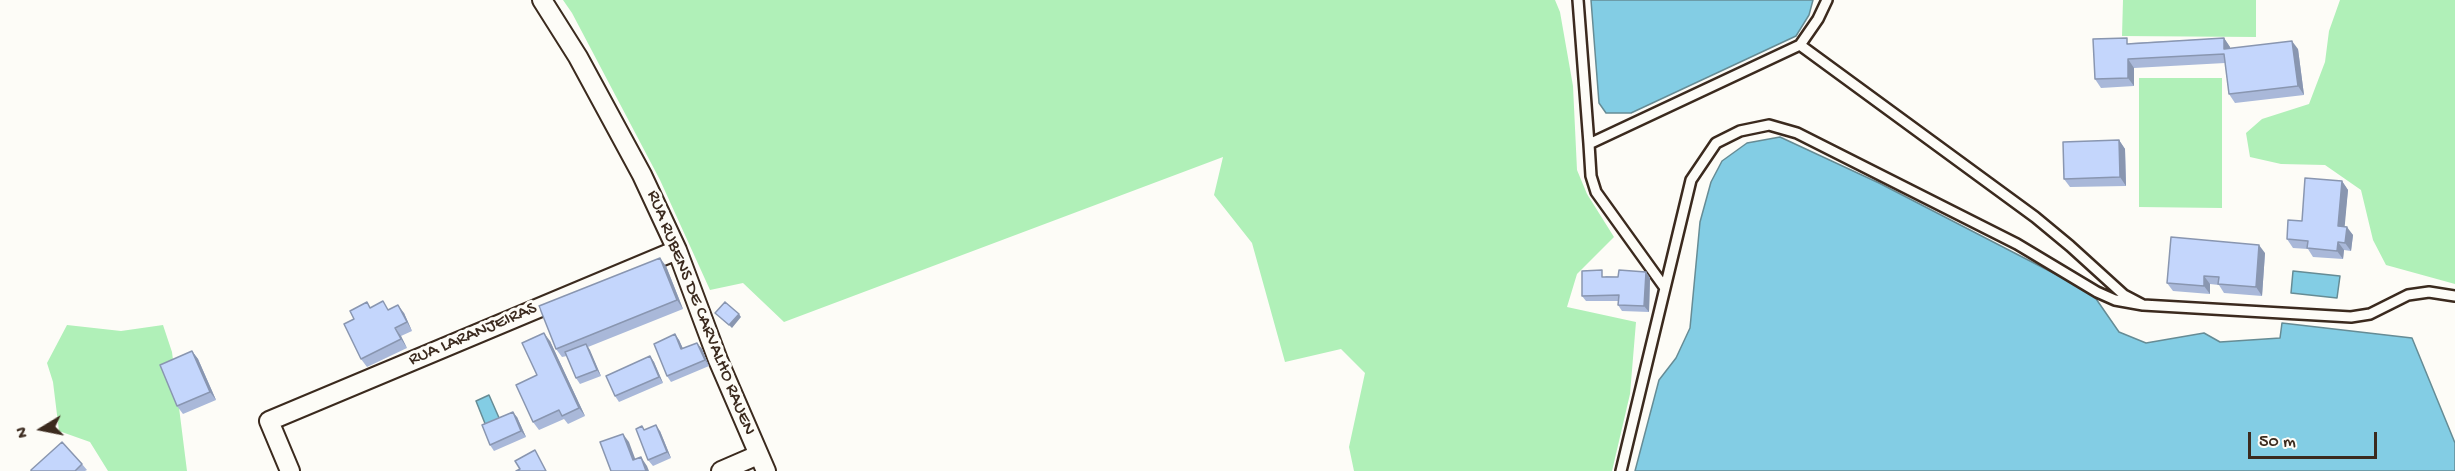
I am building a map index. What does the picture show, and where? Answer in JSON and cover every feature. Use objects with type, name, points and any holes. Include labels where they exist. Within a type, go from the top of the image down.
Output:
[{"type":"street","name":"RUA RUBENS DE CARVALHO RAUEN","points":[[542,0],[578,57],[642,175],[677,250],[717,360],[762,463]]},
{"type":"street","name":"RUA LARANJEIRAS","points":[[290,471],[269,420],[677,250]]},
{"type":"street","points":[[721,471],[762,463]]},
{"type":"lane","points":[[1578,0],[1591,176],[1596,192],[1665,288]]},
{"type":"lane","points":[[1589,144],[1800,45],[1818,19],[1827,0]]},
{"type":"lane","points":[[1800,45],[2035,217],[2116,289],[2143,304]]},
{"type":"lane","points":[[1621,471],[1691,180],[1716,143],[1740,131],[1769,125],[1797,133],[2017,244],[2097,292],[2115,300],[2143,304],[2351,318],[2370,314],[2408,295],[2428,291],[2455,296]]},
{"type":"green space","points":[[563,0],[1555,0],[1560,12],[1573,86],[1577,170],[1587,194],[1614,237],[1577,274],[1567,307],[1636,322],[1630,394],[1612,471],[1354,471],[1349,447],[1365,373],[1341,349],[1285,362],[1252,243],[1214,195],[1223,157],[784,322],[743,283],[710,290],[660,180]]},
{"type":"green space","points":[[2123,0],[2256,0],[2256,37],[2122,36]]},
{"type":"green space","points":[[2340,0],[2455,0],[2455,284],[2386,265],[2373,240],[2361,190],[2325,165],[2281,164],[2250,157],[2246,133],[2262,119],[2309,104],[2325,62],[2329,31]]},
{"type":"green space","points":[[2139,78],[2222,78],[2222,208],[2139,207]]},
{"type":"green space","points":[[67,325],[121,331],[163,325],[172,352],[187,471],[108,471],[90,442],[59,431],[53,382],[47,363]]},
{"type":"water","points":[[1591,0],[1813,0],[1809,15],[1796,36],[1631,113],[1606,113],[1599,103]]},
{"type":"water","points":[[1780,137],[1879,183],[2092,293],[2119,332],[2146,343],[2204,333],[2220,342],[2280,338],[2282,323],[2412,338],[2455,443],[2455,471],[1635,471],[1659,380],[1676,358],[1690,328],[1700,222],[1711,182],[1722,161],[1747,143]]},
{"type":"water","points":[[2293,271],[2340,276],[2337,298],[2291,293]]},
{"type":"water","points":[[489,395],[500,420],[486,426],[476,401]]},
{"type":"building","points":[[2127,38],[2127,44],[2224,38],[2224,49],[2292,41],[2298,86],[2229,94],[2224,54],[2128,59],[2128,78],[2095,79],[2093,39]]},
{"type":"building","points":[[2119,140],[2120,177],[2064,179],[2063,142]]},
{"type":"building","points":[[2305,178],[2342,181],[2338,226],[2347,227],[2345,243],[2338,242],[2337,251],[2307,248],[2308,241],[2287,239],[2288,220],[2302,221]]},
{"type":"building","points":[[2171,237],[2259,245],[2256,287],[2218,284],[2219,277],[2204,276],[2204,286],[2167,283]]},
{"type":"building","points":[[660,258],[677,300],[556,349],[539,306]]},
{"type":"building","points":[[1602,270],[1602,277],[1618,277],[1619,270],[1646,272],[1644,306],[1618,305],[1619,295],[1582,296],[1582,271]]},
{"type":"building","points":[[383,301],[388,310],[398,305],[407,322],[395,328],[401,339],[361,359],[344,324],[354,319],[350,311],[367,302],[370,308]]},
{"type":"building","points":[[725,302],[739,314],[729,325],[715,313]]},
{"type":"building","points":[[544,333],[579,408],[562,416],[559,410],[533,422],[516,385],[537,375],[522,343]]},
{"type":"building","points":[[675,334],[681,349],[697,343],[705,360],[667,376],[654,344]]},
{"type":"building","points":[[586,344],[597,370],[576,378],[565,352]]},
{"type":"building","points":[[192,351],[210,392],[177,406],[160,365]]},
{"type":"building","points":[[650,356],[659,377],[615,396],[606,376]]},
{"type":"building","points":[[513,412],[521,431],[490,445],[482,425]]},
{"type":"building","points":[[656,425],[667,452],[648,460],[636,429],[642,426],[644,430]]},
{"type":"building","points":[[623,434],[633,460],[641,457],[646,471],[611,471],[600,442]]},
{"type":"building","points":[[62,442],[82,464],[75,471],[31,471],[31,470]]},
{"type":"building","points":[[535,450],[546,471],[516,471],[520,469],[515,461]]}]
